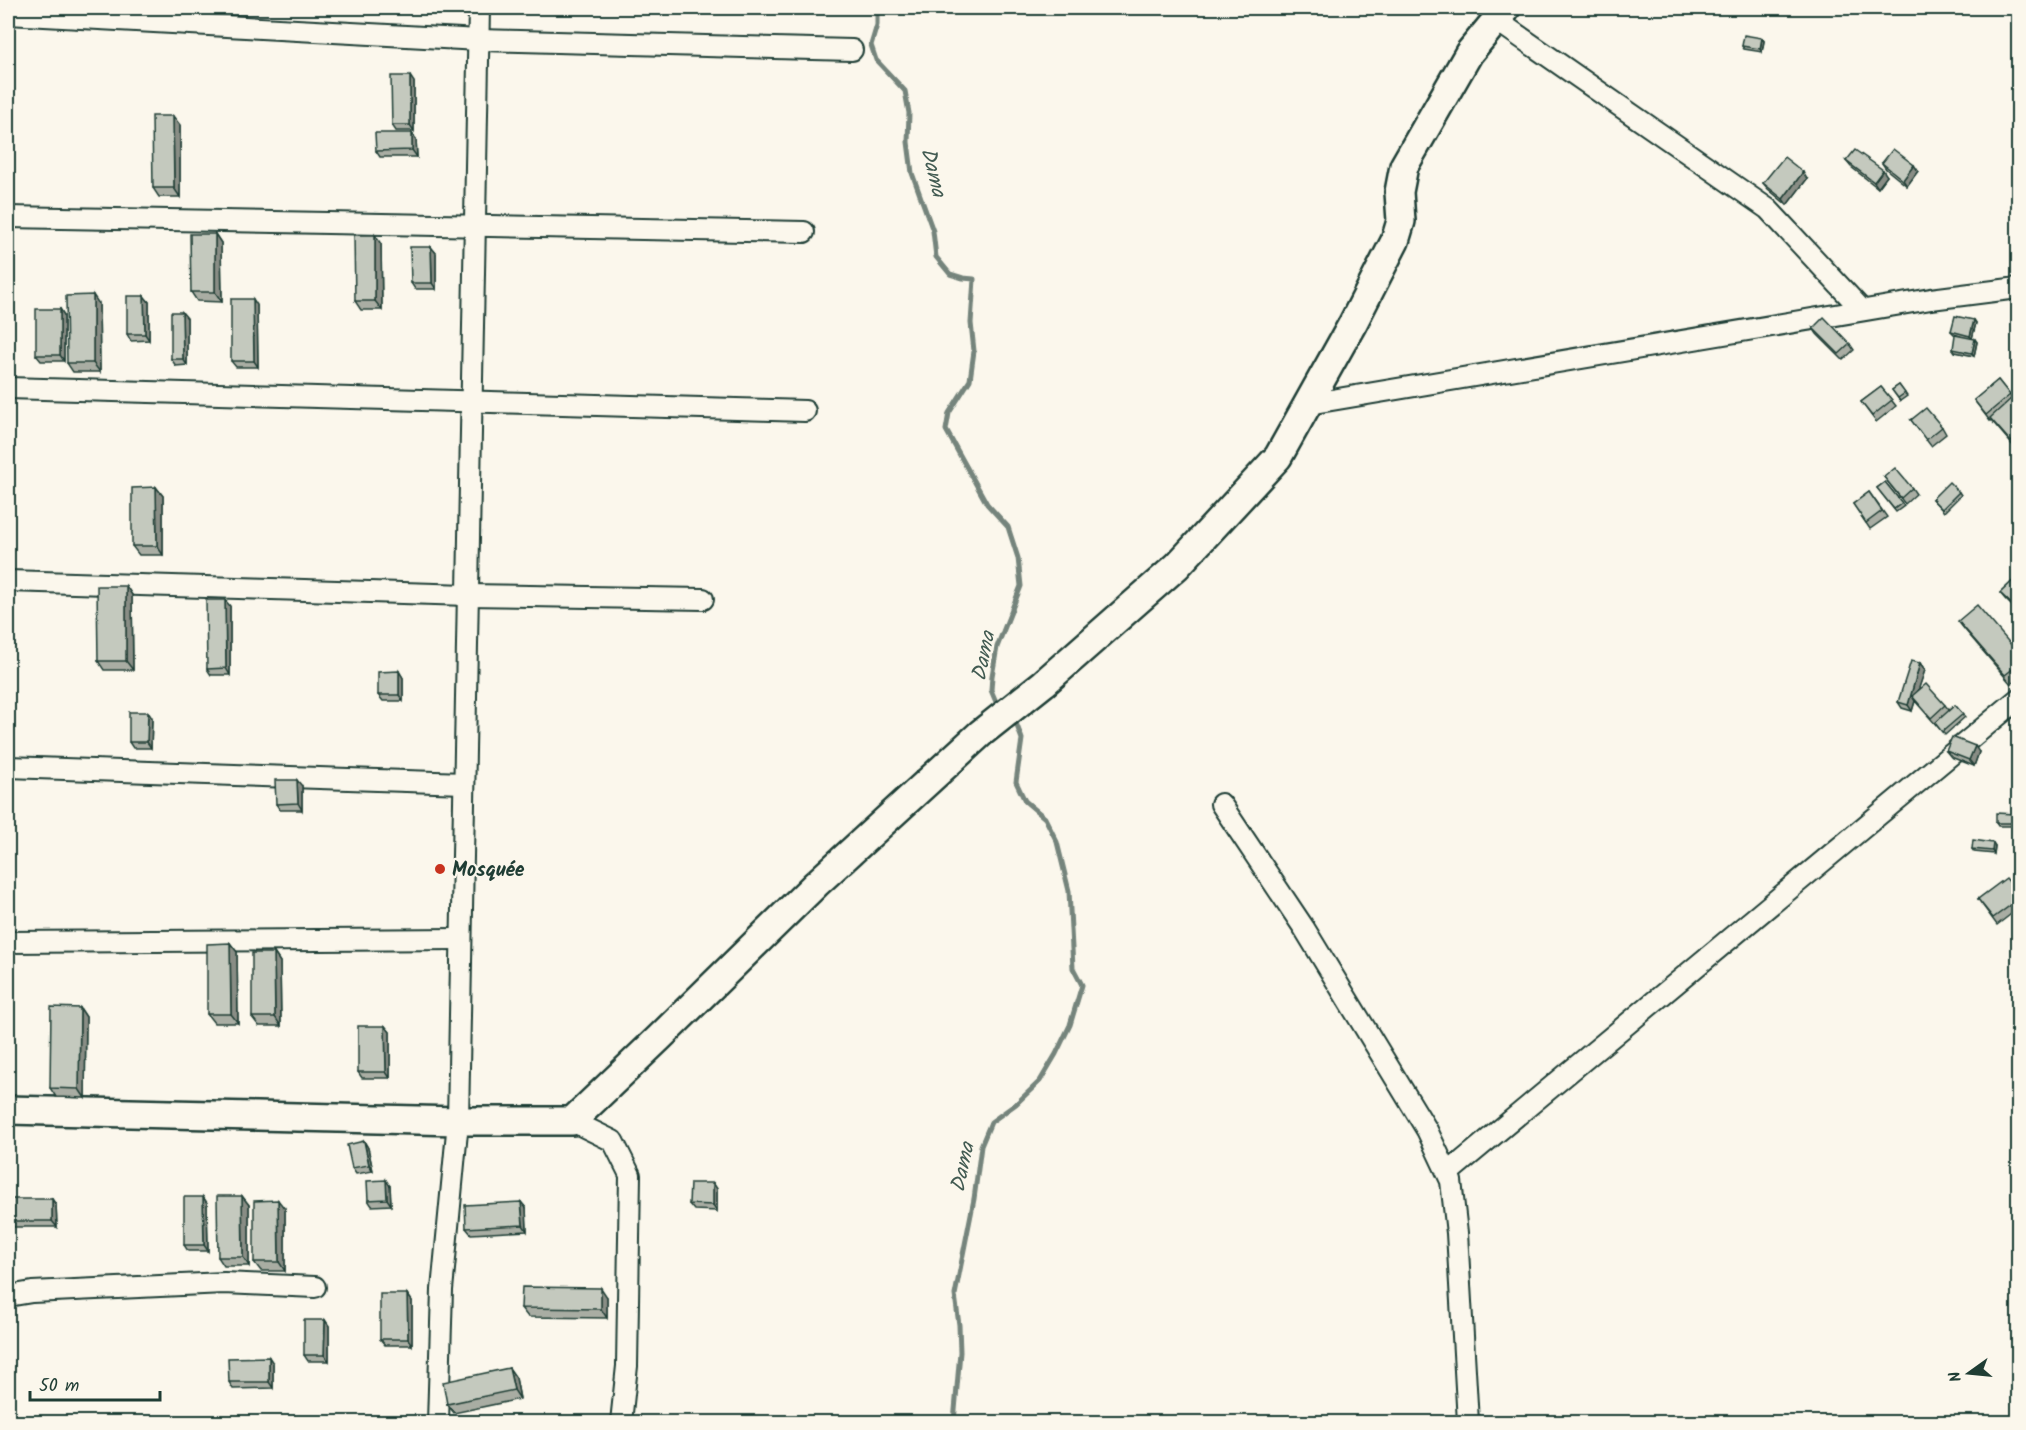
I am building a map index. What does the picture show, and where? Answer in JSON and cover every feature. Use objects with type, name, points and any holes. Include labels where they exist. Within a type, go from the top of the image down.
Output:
[{"type":"street","points":[[438,1422],[442,1290],[458,1120],[479,8]]},
{"type":"street","points":[[8,14],[479,40],[852,51]]},
{"type":"street","points":[[572,1120],[816,884],[981,733],[1044,683],[1177,566],[1278,457],[1395,241],[1401,221],[1399,192],[1404,166],[1469,53],[1501,14],[1768,209],[1862,310]]},
{"type":"street","points":[[8,217],[804,232]]},
{"type":"street","points":[[1308,404],[1862,310],[2019,288]]},
{"type":"street","points":[[8,388],[805,411]]},
{"type":"street","points":[[8,581],[468,595],[703,599]]},
{"type":"street","points":[[1448,1173],[2019,699]]},
{"type":"street","points":[[8,767],[465,783]]},
{"type":"street","points":[[1221,804],[1322,958],[1427,1130],[1448,1173],[1457,1233],[1468,1422]]},
{"type":"street","points":[[8,942],[461,939]]},
{"type":"street","points":[[8,1110],[458,1120],[572,1120],[613,1140],[630,1175],[627,1366],[621,1422]]},
{"type":"street","points":[[8,1296],[32,1292],[224,1283],[315,1287]]},
{"type":"building","points":[[1744,35],[1762,38],[1760,49],[1742,46]]},
{"type":"building","points":[[391,76],[410,76],[410,125],[392,125]]},
{"type":"building","points":[[152,116],[173,116],[174,188],[153,188]]},
{"type":"building","points":[[375,133],[412,133],[412,150],[376,151]]},
{"type":"building","points":[[1893,149],[1914,165],[1903,180],[1882,163]]},
{"type":"building","points":[[1855,150],[1883,170],[1874,182],[1846,161]]},
{"type":"building","points":[[1784,157],[1803,172],[1783,199],[1763,183]]},
{"type":"building","points":[[190,234],[215,234],[215,292],[191,292]]},
{"type":"building","points":[[354,235],[375,235],[375,301],[355,301]]},
{"type":"building","points":[[410,247],[431,247],[432,283],[411,283]]},
{"type":"building","points":[[93,295],[93,363],[67,363],[66,296]]},
{"type":"building","points":[[127,296],[144,296],[145,334],[127,334]]},
{"type":"building","points":[[231,299],[253,299],[254,361],[231,361]]},
{"type":"building","points":[[36,309],[60,309],[60,355],[36,355]]},
{"type":"building","points":[[171,312],[182,312],[183,359],[171,359]]},
{"type":"building","points":[[1955,316],[1974,320],[1970,336],[1951,331]]},
{"type":"building","points":[[1824,317],[1850,344],[1839,354],[1813,328]]},
{"type":"building","points":[[1955,335],[1975,339],[1972,353],[1953,349]]},
{"type":"building","points":[[1998,380],[2010,395],[1986,415],[1974,400]]},
{"type":"building","points":[[1899,385],[1905,393],[1898,398],[1892,390]]},
{"type":"building","points":[[1881,387],[1892,400],[1872,416],[1861,402]]},
{"type":"building","points":[[2013,397],[2019,403],[2019,435],[2011,442],[1990,418]]},
{"type":"building","points":[[1926,408],[1942,427],[1926,440],[1911,420]]},
{"type":"building","points":[[1895,468],[1912,488],[1901,498],[1884,477]]},
{"type":"building","points":[[1885,482],[1902,503],[1894,509],[1877,488]]},
{"type":"building","points":[[1949,482],[1959,492],[1942,509],[1932,499]]},
{"type":"building","points":[[156,487],[157,546],[132,546],[132,488]]},
{"type":"building","points":[[1869,492],[1882,511],[1866,523],[1853,504]]},
{"type":"building","points":[[2019,575],[2019,610],[2018,610],[2000,593]]},
{"type":"building","points":[[97,586],[126,586],[126,661],[98,661]]},
{"type":"building","points":[[206,600],[225,600],[226,668],[207,669]]},
{"type":"building","points":[[1977,605],[2019,654],[2019,664],[2005,675],[1958,621]]},
{"type":"building","points":[[1911,661],[1920,663],[1908,705],[1898,702]]},
{"type":"building","points":[[399,671],[399,695],[378,695],[378,672]]},
{"type":"building","points":[[1926,684],[1945,705],[1931,718],[1912,696]]},
{"type":"building","points":[[1955,705],[1963,714],[1942,732],[1935,723]]},
{"type":"building","points":[[129,712],[148,712],[147,742],[129,742]]},
{"type":"building","points":[[1952,737],[1975,746],[1969,760],[1946,751]]},
{"type":"building","points":[[275,780],[297,780],[298,803],[276,804]]},
{"type":"building","points":[[1996,813],[2014,814],[2013,823],[1996,823]]},
{"type":"building","points":[[1973,840],[1993,843],[1992,851],[1972,849]]},
{"type":"building","points":[[2006,878],[2019,894],[2019,899],[1993,918],[1978,899]]},
{"type":"building","points":[[230,943],[231,1014],[207,1014],[207,944]]},
{"type":"building","points":[[252,953],[274,953],[275,1017],[252,1017]]},
{"type":"building","points":[[51,1007],[80,1008],[79,1089],[50,1088]]},
{"type":"building","points":[[358,1026],[385,1026],[386,1072],[358,1072]]},
{"type":"building","points":[[364,1141],[369,1165],[352,1168],[347,1145]]},
{"type":"building","points":[[386,1180],[387,1199],[368,1200],[367,1181]]},
{"type":"building","points":[[690,1183],[713,1183],[713,1205],[689,1204]]},
{"type":"building","points":[[217,1196],[242,1196],[243,1257],[218,1257]]},
{"type":"building","points":[[184,1197],[203,1197],[204,1245],[184,1245]]},
{"type":"building","points":[[8,1199],[52,1199],[52,1221],[8,1221]]},
{"type":"building","points":[[278,1200],[279,1262],[254,1262],[254,1201]]},
{"type":"building","points":[[521,1202],[523,1225],[466,1228],[465,1205]]},
{"type":"building","points":[[522,1287],[601,1288],[601,1309],[521,1308]]},
{"type":"building","points":[[380,1294],[407,1294],[408,1339],[380,1339]]},
{"type":"building","points":[[304,1320],[325,1320],[324,1355],[304,1355]]},
{"type":"building","points":[[269,1357],[269,1382],[229,1382],[228,1358]]},
{"type":"building","points":[[509,1368],[514,1390],[447,1404],[443,1382]]},
{"type":"waterway","name":"Dama","points":[[877,8],[877,25],[871,45],[876,60],[905,91],[909,113],[908,142],[912,173],[933,231],[936,257],[950,274],[974,279],[971,323],[974,351],[970,380],[949,413],[946,430],[987,504],[1008,527],[1018,558],[1021,586],[997,647],[992,676],[991,690],[999,709]]},
{"type":"waterway","name":"Dama","points":[[954,1422],[960,1352],[955,1295],[974,1199],[981,1146],[991,1122],[1016,1104],[1040,1081],[1070,1025],[1082,985],[1073,968],[1069,891],[1057,842],[1045,818],[1025,801],[1016,782],[1022,739],[1016,723],[1009,719]]},
{"type":"place","name":"Mosquée","points":[[440,869]]}]
